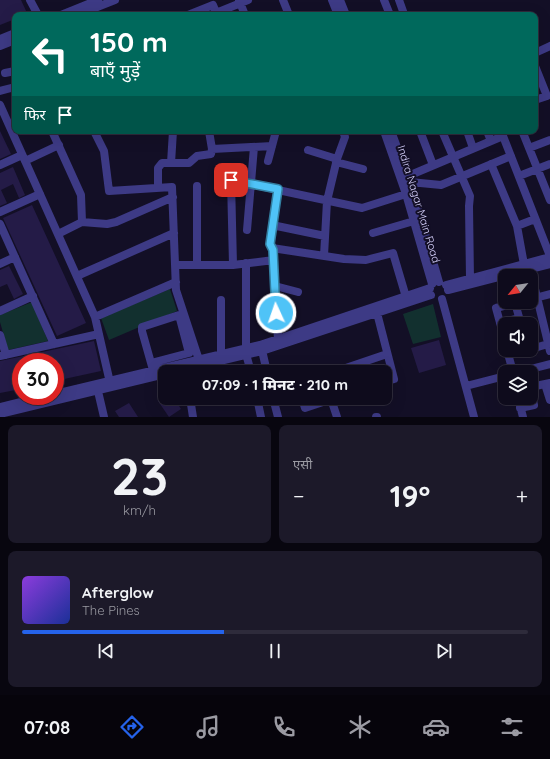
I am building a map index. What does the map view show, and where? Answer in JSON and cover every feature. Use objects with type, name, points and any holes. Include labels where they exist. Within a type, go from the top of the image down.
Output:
[{"type":"street","points":[[30,0],[36,12]]},
{"type":"street","points":[[72,12],[115,0]]},
{"type":"street","points":[[283,0],[288,12]]},
{"type":"street","points":[[332,0],[337,12]]},
{"type":"street","points":[[340,0],[345,12]]},
{"type":"street","points":[[384,0],[389,12]]},
{"type":"street","points":[[399,0],[403,12]]},
{"type":"street","points":[[220,12],[242,1],[244,12]]},
{"type":"street","points":[[83,12],[96,5]]},
{"type":"street","points":[[199,12],[213,5],[215,12]]},
{"type":"street","points":[[0,39],[12,34]]},
{"type":"street","points":[[0,46],[12,41]]},
{"type":"street","points":[[538,50],[550,46]]},
{"type":"street","points":[[5,73],[12,71]]},
{"type":"street","points":[[538,74],[547,96],[538,99]]},
{"type":"street","points":[[0,91],[12,88]]},
{"type":"street","points":[[0,105],[12,132]]},
{"type":"street","points":[[13,134],[95,317],[110,384]]},
{"type":"street","points":[[54,134],[81,195],[82,222]]},
{"type":"street","points":[[96,134],[104,151],[109,190],[172,187],[176,290],[199,360]]},
{"type":"street","points":[[170,164],[172,134]]},
{"type":"street","points":[[158,188],[158,168],[162,163],[189,163],[197,156],[210,154],[212,149],[210,134]]},
{"type":"street","points":[[268,161],[275,134]]},
{"type":"street","points":[[324,256],[327,201],[336,161],[345,137],[344,134]]},
{"type":"street","name":"Indira Nagar Main Road","points":[[385,134],[406,179],[406,194],[438,288]]},
{"type":"street","name":"Indira Nagar Main Road","points":[[392,134],[438,288]]},
{"type":"street","points":[[421,134],[433,165]]},
{"type":"street","points":[[443,134],[470,196],[470,279]]},
{"type":"street","points":[[467,134],[473,148]]},
{"type":"street","points":[[488,134],[491,141]]},
{"type":"street","points":[[523,134],[538,169],[547,182],[550,200]]},
{"type":"street","points":[[152,367],[261,348],[377,313],[438,288],[527,266],[550,257],[503,136],[433,165],[406,179]]},
{"type":"street","points":[[529,148],[550,140]]},
{"type":"street","points":[[0,165],[59,145]]},
{"type":"street","points":[[212,149],[272,146]]},
{"type":"street","points":[[246,230],[254,147]]},
{"type":"street","points":[[308,150],[336,161],[363,169]]},
{"type":"street","points":[[406,179],[441,185],[511,156]]},
{"type":"street","points":[[491,164],[517,226],[528,269]]},
{"type":"street","points":[[519,176],[550,164]]},
{"type":"street","points":[[233,264],[231,180],[362,208],[406,194]]},
{"type":"street","points":[[197,186],[197,265]]},
{"type":"street","points":[[278,189],[270,244],[274,260],[278,340]]},
{"type":"street","points":[[0,212],[40,194]]},
{"type":"street","points":[[58,234],[82,222],[107,224],[116,222],[173,197]]},
{"type":"street","points":[[517,226],[535,219]]},
{"type":"street","points":[[373,233],[414,221]]},
{"type":"street","points":[[0,224],[54,344]]},
{"type":"street","points":[[272,225],[325,236]]},
{"type":"street","points":[[77,276],[174,233]]},
{"type":"street","points":[[272,248],[324,256],[366,260],[393,253],[406,297]]},
{"type":"street","points":[[0,264],[15,257]]},
{"type":"street","points":[[175,265],[233,264],[274,260]]},
{"type":"street","points":[[246,263],[246,351],[249,365]]},
{"type":"street","points":[[261,348],[278,340],[406,297],[470,279],[527,266],[550,264]]},
{"type":"street","points":[[95,317],[176,282]]},
{"type":"street","points":[[275,286],[298,292]]},
{"type":"street","points":[[438,288],[446,296],[442,299],[474,417]]},
{"type":"street","points":[[538,297],[550,294]]},
{"type":"street","points":[[0,311],[33,296]]},
{"type":"street","points":[[221,300],[221,354]]},
{"type":"street","points":[[498,308],[496,308],[498,317]]},
{"type":"street","points":[[538,309],[548,335],[549,348],[538,349]]},
{"type":"street","points":[[377,313],[390,365]]},
{"type":"street","points":[[110,384],[189,353],[179,315],[142,327],[152,367]]},
{"type":"street","points":[[0,335],[3,356],[99,334]]},
{"type":"street","points":[[261,348],[265,365]]},
{"type":"street","points":[[203,365],[246,351]]},
{"type":"street","points":[[355,365],[387,354]]},
{"type":"street","points":[[538,367],[550,364]]},
{"type":"street","points":[[0,414],[97,387],[158,375]]},
{"type":"street","points":[[466,386],[498,378]]},
{"type":"street","points":[[547,383],[550,400]]},
{"type":"street","points":[[64,392],[97,387]]},
{"type":"street","points":[[97,387],[104,417]]},
{"type":"street","points":[[0,407],[12,404]]},
{"type":"street","points":[[191,405],[193,417]]},
{"type":"street","points":[[258,405],[261,417]]},
{"type":"street","points":[[275,405],[278,417]]},
{"type":"street","points":[[304,405],[305,408],[314,405]]},
{"type":"street","points":[[334,405],[337,417]]},
{"type":"street","points":[[519,405],[523,417]]},
{"type":"street","points":[[520,408],[534,405]]},
{"type":"green space","points":[[170,289],[177,311],[109,340],[101,318]]},
{"type":"green space","points":[[32,302],[48,341],[8,350],[0,322],[0,315]]},
{"type":"green space","points":[[433,304],[441,337],[413,344],[403,314]]},
{"type":"building","points":[[0,0],[21,0],[27,12],[12,12],[12,20],[0,25]]},
{"type":"building","points":[[0,131],[11,154],[0,159]]},
{"type":"building","points":[[13,167],[25,195],[19,198],[13,184],[1,190],[7,203],[0,206],[0,173]]},
{"type":"building","points":[[32,205],[86,323],[57,336],[3,218]]},
{"type":"building","points":[[9,266],[23,294],[14,299],[7,284],[0,287],[0,270]]},
{"type":"building","points":[[439,340],[446,365],[419,373],[411,348]]},
{"type":"building","points":[[94,341],[101,371],[64,379],[64,353],[38,353]]},
{"type":"building","points":[[12,358],[12,391],[0,393],[0,361]]},
{"type":"building","points":[[129,403],[138,417],[119,417],[115,411]]},
{"type":"building","points":[[161,405],[178,405],[181,409],[169,417]]},
{"type":"route","points":[[231,180],[278,189],[270,244],[273,250],[276,313]]}]
